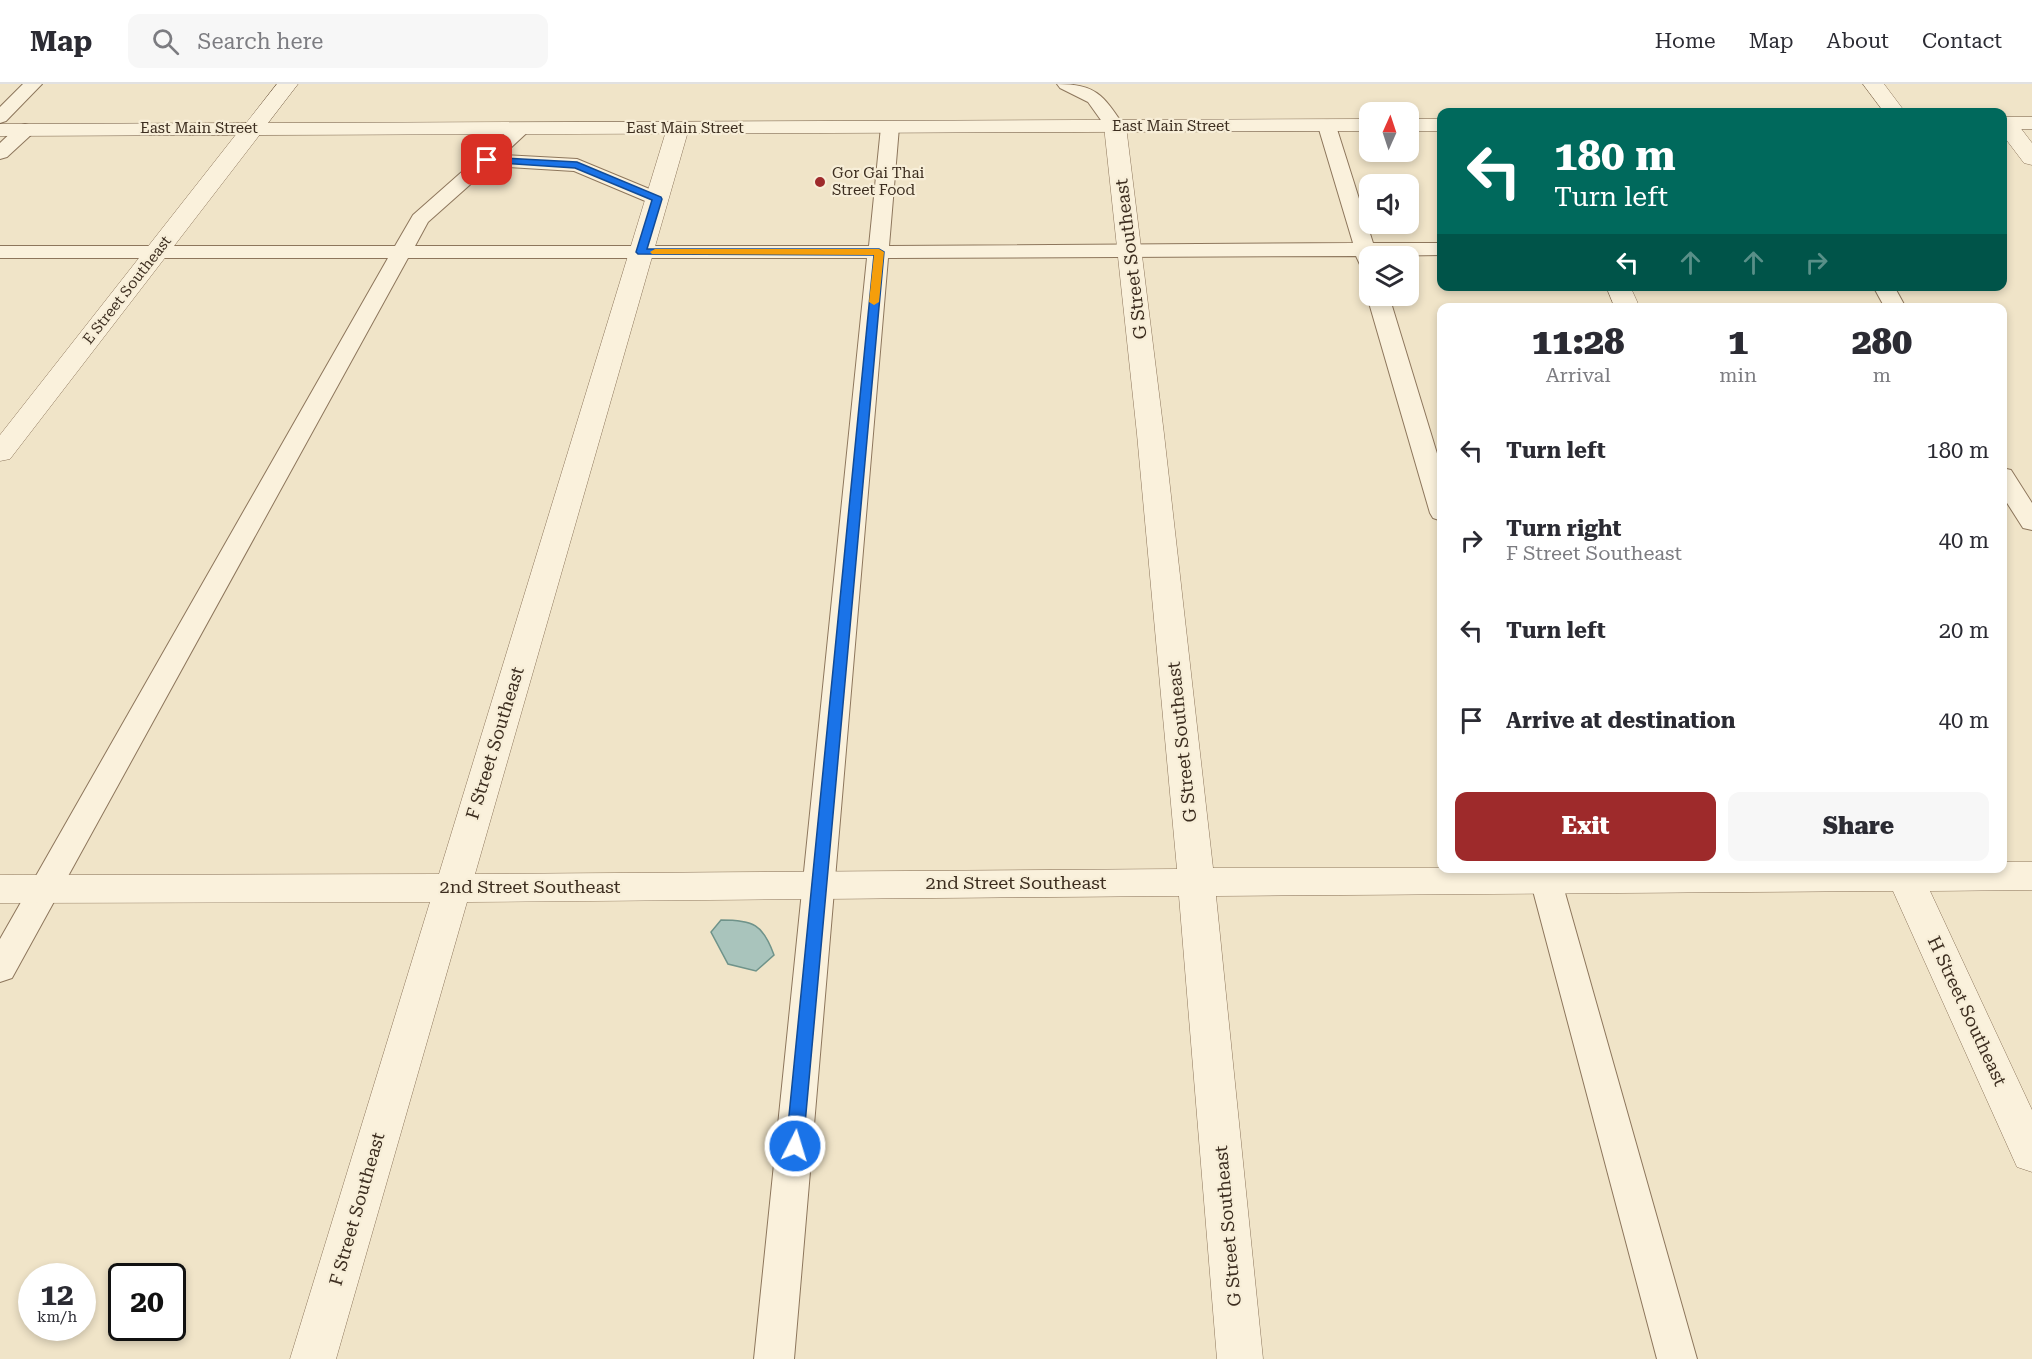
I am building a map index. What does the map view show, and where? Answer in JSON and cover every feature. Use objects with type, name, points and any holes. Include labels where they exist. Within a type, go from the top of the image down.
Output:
[{"type":"street","name":"E Street Southeast","points":[[0,453],[288,84]]},
{"type":"street","points":[[1874,84],[1891,108]]},
{"type":"street","points":[[2007,123],[2032,123]]},
{"type":"street","name":"East Main Street","points":[[0,130],[1359,125]]},
{"type":"street","points":[[1419,125],[1437,125]]},
{"type":"street","name":"G Street Southeast","points":[[1115,126],[1131,250],[1197,882],[1240,1359]]},
{"type":"street","points":[[2007,127],[2032,158]]},
{"type":"street","name":"F Street Southeast","points":[[313,1359],[678,128]]},
{"type":"street","name":"2nd Street Southeast","points":[[0,889],[1197,882],[1543,875],[1903,873],[2032,876]]},
{"type":"street","name":"H Street Southeast","points":[[1903,873],[2032,1154]]},
{"type":"lane","points":[[0,117],[33,84]]},
{"type":"lane","points":[[1066,84],[1094,98],[1115,126]]},
{"type":"lane","points":[[1327,126],[1363,246]]},
{"type":"lane","points":[[774,1359],[890,127]]},
{"type":"lane","points":[[0,969],[420,219],[523,128]]},
{"type":"lane","points":[[0,153],[25,130]]},
{"type":"lane","points":[[487,160],[577,165],[657,199]]},
{"type":"lane","points":[[0,252],[1131,250],[1359,258]]},
{"type":"lane","points":[[1419,252],[1437,250]]},
{"type":"lane","points":[[1381,306],[1437,496]]},
{"type":"lane","points":[[2007,483],[2032,522]]},
{"type":"lane","points":[[1543,875],[1677,1359]]},
{"type":"water","points":[[721,920],[741,921],[755,926],[766,936],[774,955],[756,971],[728,964],[711,932]]},
{"type":"slow traffic","points":[[655,252],[879,252],[874,302]]},
{"type":"place","name":"Gor Gai Thai Street Food","points":[[820,182]]},
{"type":"route","points":[[487,160],[577,165],[657,199],[641,252],[879,252],[795,1146]]}]
